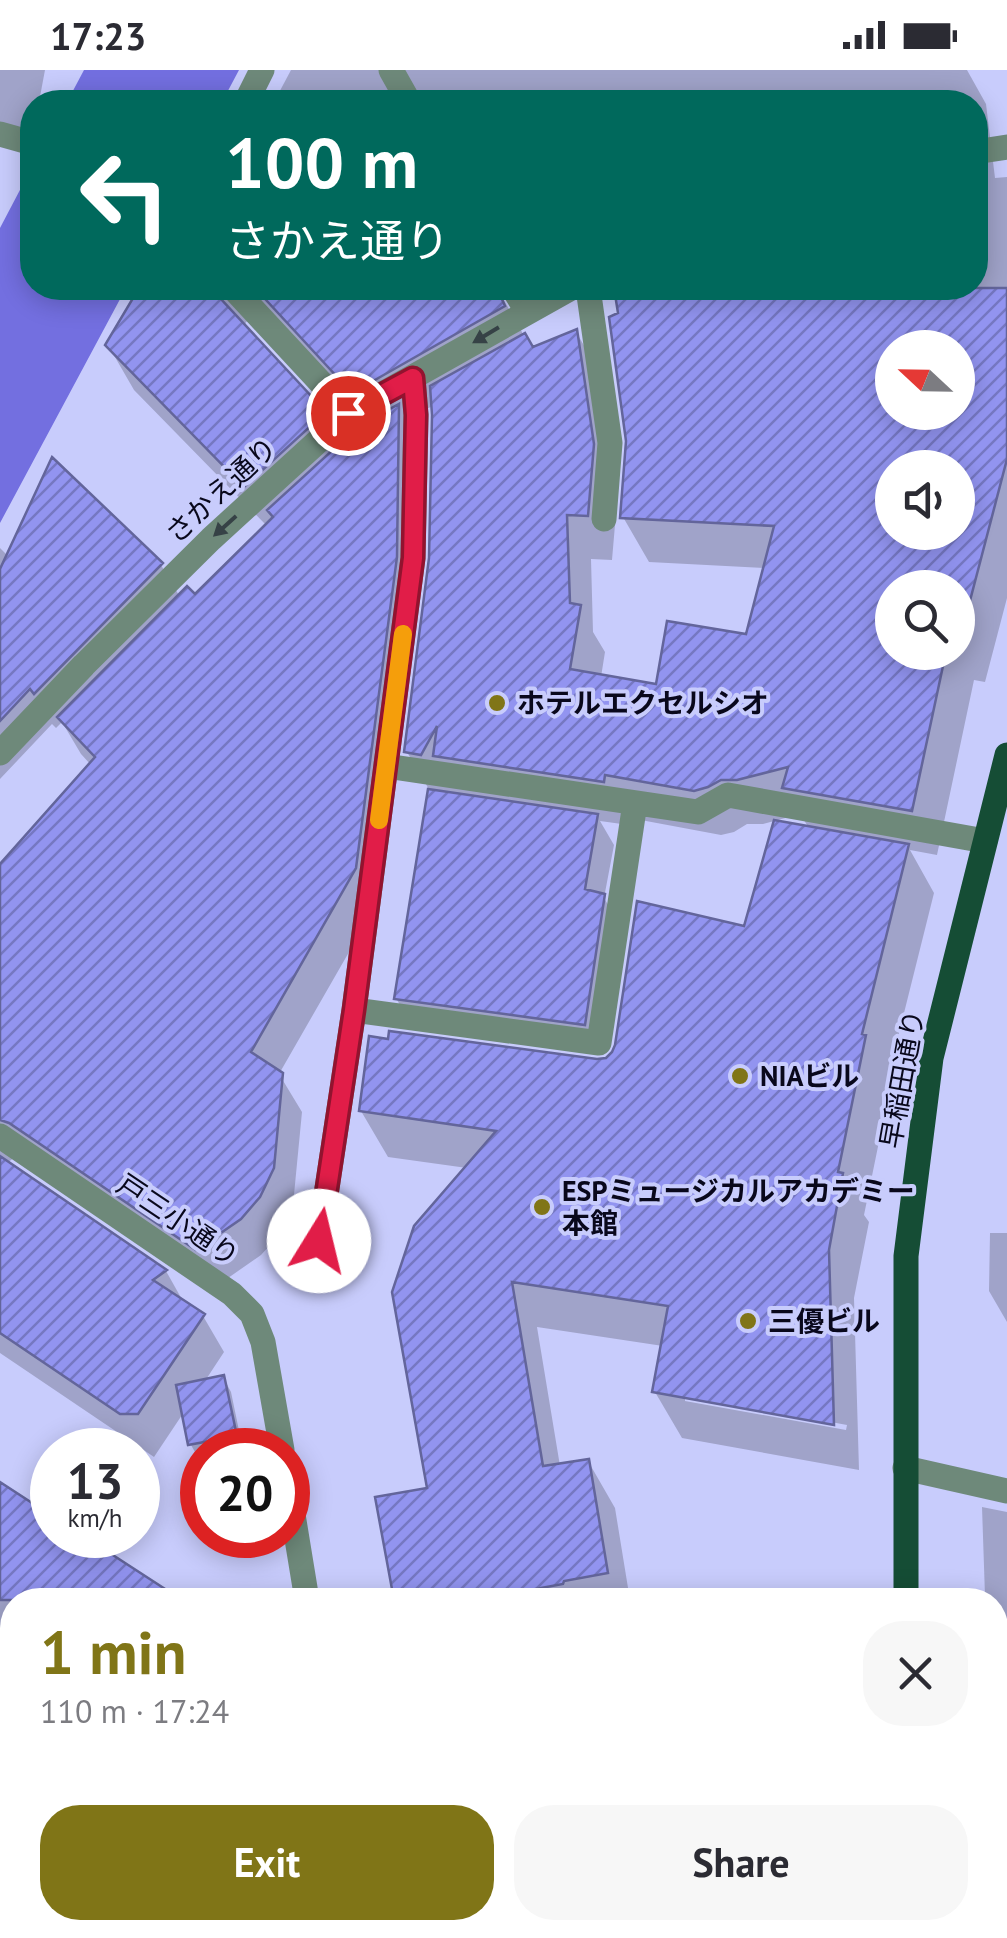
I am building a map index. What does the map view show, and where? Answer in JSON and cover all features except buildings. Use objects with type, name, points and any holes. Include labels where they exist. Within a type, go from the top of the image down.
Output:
[{"type":"main road","name":"早稲田通り","points":[[906,1588],[906,1256],[931,1058],[1007,755]]},
{"type":"street","points":[[244,300],[348,413]]},
{"type":"street","points":[[520,300],[526,311]]},
{"type":"street","name":"さかえ通り","points":[[0,753],[210,539],[348,413],[548,300]]},
{"type":"street","points":[[590,300],[610,444],[604,519]]},
{"type":"street","points":[[319,1241],[354,1010],[413,558],[413,378]]},
{"type":"street","points":[[386,766],[698,812],[728,795],[985,841]]},
{"type":"street","points":[[354,1010],[598,1043],[635,802]]},
{"type":"street","name":"戸三小通り","points":[[0,1136],[232,1294],[252,1314],[263,1342],[278,1428]]},
{"type":"street","points":[[905,1468],[1007,1491]]},
{"type":"street","points":[[300,1558],[305,1588]]},
{"type":"shaded area","points":[[84,70],[239,70],[228,90],[73,90]]},
{"type":"shaded area","points":[[20,190],[20,300],[120,300],[0,523],[0,228]]},
{"type":"slow traffic","points":[[379,820],[403,634]]},
{"type":"place","name":"ホテルエクセルシオ","points":[[497,703]]},
{"type":"place","name":"NIAビル","points":[[740,1076]]},
{"type":"place","name":"ESPミュージカルアカデミー 本館","points":[[542,1207]]},
{"type":"place","name":"三優ビル","points":[[748,1321]]},
{"type":"route","points":[[319,1241],[354,1010],[413,558],[413,378],[348,413]]}]
